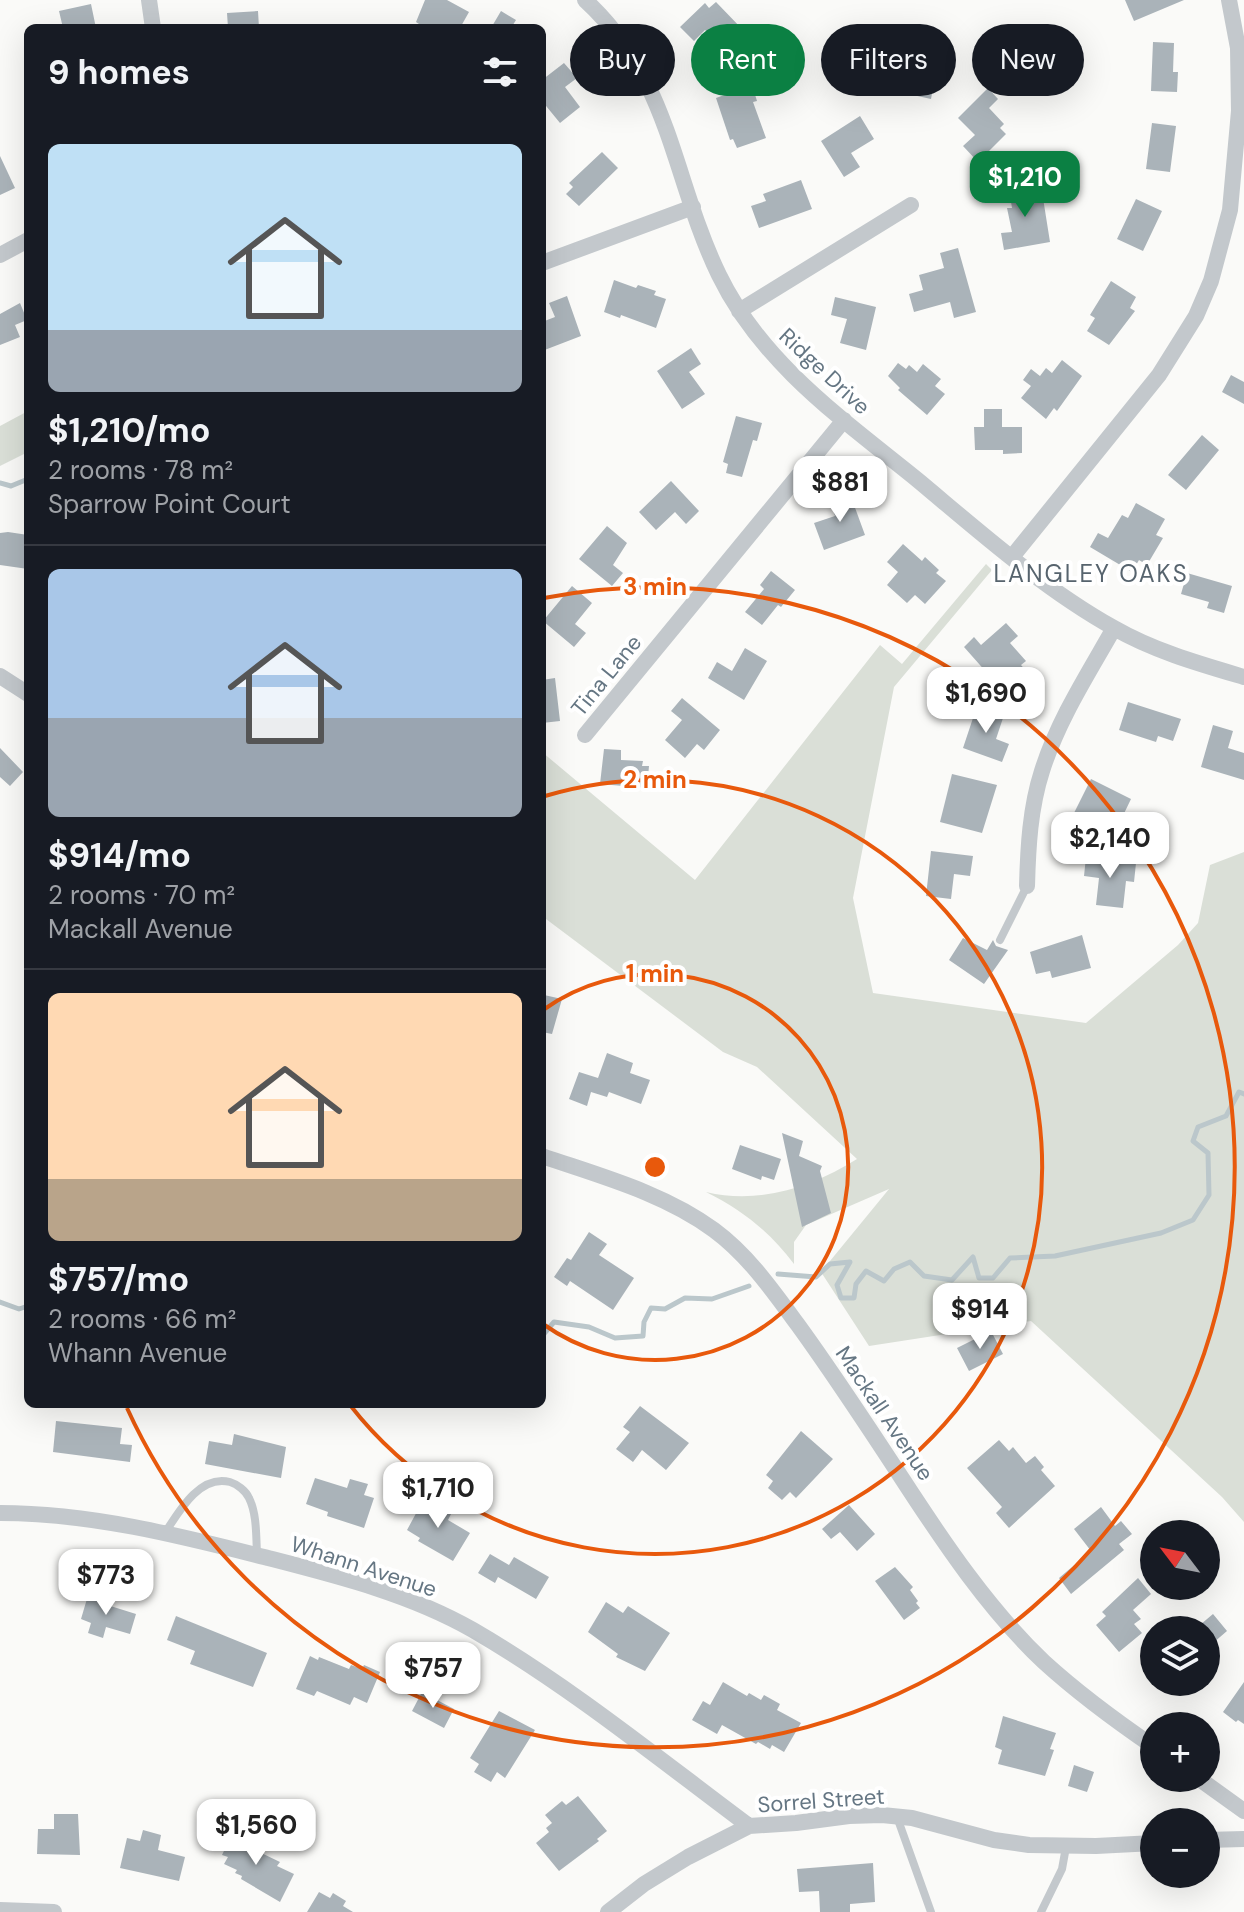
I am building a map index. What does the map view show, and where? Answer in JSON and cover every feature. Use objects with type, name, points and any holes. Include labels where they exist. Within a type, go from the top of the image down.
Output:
[{"type":"street","points":[[149,0],[152,24]]},
{"type":"street","name":"Ridge Drive","points":[[585,0],[621,39],[640,68],[675,150],[710,256],[739,311],[778,362],[1012,557],[1114,628],[1161,650],[1244,677]]},
{"type":"street","points":[[1012,557],[1159,375],[1191,326],[1211,281],[1230,210],[1239,125],[1238,48],[1229,0]]},
{"type":"street","points":[[739,311],[911,205]]},
{"type":"street","points":[[546,262],[693,207]]},
{"type":"street","points":[[0,255],[24,242]]},
{"type":"street","name":"Tina Lane","points":[[585,735],[844,420]]},
{"type":"street","points":[[1027,886],[1028,843],[1042,772],[1067,713],[1114,628]]},
{"type":"street","points":[[0,676],[24,691]]},
{"type":"street","name":"Mackall Avenue","points":[[546,1157],[664,1201],[715,1231],[739,1252],[776,1294],[952,1551],[1018,1635],[1045,1662],[1140,1737]]},
{"type":"street","name":"Whann Avenue","points":[[0,1513],[86,1520],[165,1533],[369,1586],[438,1612],[472,1630],[593,1709],[749,1826]]},
{"type":"street","points":[[1218,1792],[1244,1811]]},
{"type":"street","name":"Sorrel Street","points":[[608,1912],[644,1884],[688,1857],[749,1826],[849,1816],[897,1817],[1029,1845],[1066,1847],[1140,1844]]},
{"type":"street","points":[[1220,1840],[1244,1839]]},
{"type":"street","points":[[0,1910],[54,1912]]},
{"type":"lane","points":[[1000,940],[1027,886]]},
{"type":"lane","points":[[165,1533],[183,1504],[200,1489],[219,1479],[235,1483],[249,1496],[255,1519],[258,1555]]},
{"type":"lane","points":[[897,1817],[931,1912]]},
{"type":"lane","points":[[1041,1912],[1062,1869],[1066,1847]]},
{"type":"shaded area","points":[[24,413],[24,454],[0,466],[0,426]]},
{"type":"shaded area","points":[[986,564],[992,570],[894,687],[853,898],[873,993],[1086,1023],[1178,945],[1198,923],[1210,865],[1244,852],[1244,1522],[1222,1497],[1031,1321],[869,1346],[821,1272],[889,1189],[806,1225],[794,1242],[794,1264],[754,1222],[706,1192],[746,1196],[784,1191],[822,1178],[857,1159],[757,1067],[723,1052],[546,919],[546,755],[695,880],[880,645],[902,664]]},
{"type":"building","points":[[425,0],[447,0],[469,12],[462,24],[416,22]]},
{"type":"building","points":[[1125,0],[1184,0],[1134,21]]},
{"type":"building","points":[[716,2],[737,24],[691,24],[691,38],[680,27],[705,3],[709,8]]},
{"type":"building","points":[[91,4],[95,24],[62,24],[59,11]]},
{"type":"building","points":[[258,11],[259,24],[228,24],[227,13]]},
{"type":"building","points":[[501,11],[516,20],[514,24],[493,24]]},
{"type":"building","points":[[1153,42],[1174,43],[1173,72],[1178,72],[1177,92],[1151,91]]},
{"type":"building","points":[[564,63],[570,70],[570,83],[565,87],[580,107],[560,123],[546,106],[546,77]]},
{"type":"building","points":[[755,96],[757,101],[753,102],[766,138],[737,148],[733,139],[730,140],[716,98]]},
{"type":"building","points":[[980,96],[995,96],[998,99],[989,108],[1004,124],[1000,128],[1006,134],[978,162],[963,146],[975,135],[958,118]]},
{"type":"building","points":[[860,116],[874,139],[851,153],[860,167],[844,177],[821,141]]},
{"type":"building","points":[[1152,123],[1176,126],[1170,172],[1146,169]]},
{"type":"building","points":[[602,152],[618,168],[579,206],[566,194],[573,187],[569,183]]},
{"type":"building","points":[[0,156],[15,188],[0,195]]},
{"type":"building","points":[[801,180],[812,209],[759,228],[751,206],[766,201],[763,194]]},
{"type":"building","points":[[1029,181],[1032,200],[1043,198],[1050,242],[1004,250],[1001,233],[1012,232],[1007,208],[1012,208],[1008,184]]},
{"type":"building","points":[[1136,199],[1162,211],[1143,251],[1117,239]]},
{"type":"building","points":[[958,248],[976,312],[954,318],[950,302],[914,312],[909,294],[923,290],[919,275],[944,268],[940,253]]},
{"type":"building","points":[[614,280],[656,291],[654,295],[666,299],[656,328],[604,312]]},
{"type":"building","points":[[1111,281],[1136,297],[1130,308],[1135,311],[1109,345],[1087,331],[1095,318],[1090,315]]},
{"type":"building","points":[[567,296],[581,336],[546,349],[546,320],[555,317],[549,303]]},
{"type":"building","points":[[835,297],[876,307],[866,350],[840,343],[847,319],[831,315]]},
{"type":"building","points":[[20,303],[24,313],[24,321],[15,325],[20,337],[0,345],[0,314]]},
{"type":"building","points":[[691,348],[701,364],[689,372],[705,394],[682,409],[657,371]]},
{"type":"building","points":[[1062,360],[1082,376],[1057,411],[1054,408],[1046,419],[1021,398],[1031,386],[1023,380],[1031,369],[1040,376],[1046,368],[1052,373]]},
{"type":"building","points":[[898,363],[906,369],[909,365],[917,372],[923,364],[941,379],[935,386],[945,394],[927,415],[898,390],[900,388],[888,376]]},
{"type":"building","points":[[1231,375],[1244,382],[1244,404],[1222,392]]},
{"type":"building","points":[[984,409],[1002,409],[1002,427],[1022,427],[1022,453],[975,450],[974,427],[984,427]]},
{"type":"building","points":[[736,416],[762,423],[757,441],[753,440],[742,477],[726,473],[728,464],[723,462]]},
{"type":"building","points":[[1202,435],[1219,450],[1186,490],[1168,475]]},
{"type":"building","points":[[671,481],[699,511],[686,524],[675,512],[656,530],[639,512]]},
{"type":"building","points":[[850,494],[865,535],[824,550],[814,523],[835,516],[830,501]]},
{"type":"building","points":[[1136,503],[1165,519],[1156,535],[1163,538],[1147,565],[1139,560],[1132,572],[1090,547],[1098,533],[1108,538],[1122,515],[1128,518]]},
{"type":"building","points":[[607,526],[627,543],[613,565],[623,573],[612,586],[579,559]]},
{"type":"building","points":[[0,533],[24,534],[24,568],[0,565]]},
{"type":"building","points":[[903,544],[922,561],[925,557],[946,581],[925,604],[915,595],[907,603],[887,585],[898,572],[887,562]]},
{"type":"building","points":[[771,571],[795,590],[762,625],[745,612],[764,589],[760,585]]},
{"type":"building","points":[[1187,573],[1232,586],[1224,613],[1207,608],[1209,602],[1181,594]]},
{"type":"building","points":[[572,586],[592,603],[575,624],[586,633],[574,647],[546,624],[546,617]]},
{"type":"building","points":[[1006,623],[1018,636],[1010,643],[1026,661],[1021,665],[1036,682],[1020,695],[1010,684],[1003,691],[964,647],[974,637],[981,645]]},
{"type":"building","points":[[745,648],[767,661],[744,700],[708,678],[717,662],[732,671]]},
{"type":"building","points":[[555,678],[560,721],[546,723],[546,679]]},
{"type":"building","points":[[682,698],[720,730],[704,750],[697,744],[685,758],[665,740],[682,720],[671,711]]},
{"type":"building","points":[[1128,702],[1181,719],[1173,741],[1158,736],[1156,742],[1119,730]]},
{"type":"building","points":[[977,706],[1004,715],[996,739],[1009,744],[1002,762],[963,748]]},
{"type":"building","points":[[1213,725],[1233,731],[1228,748],[1244,753],[1244,780],[1201,767]]},
{"type":"building","points":[[0,748],[23,772],[10,786],[0,777]]},
{"type":"building","points":[[604,749],[621,750],[621,760],[643,761],[642,766],[649,766],[647,788],[600,784]]},
{"type":"building","points":[[952,774],[997,785],[982,833],[940,822]]},
{"type":"building","points":[[1091,779],[1131,799],[1114,841],[1071,819]]},
{"type":"building","points":[[931,851],[973,856],[970,876],[954,874],[951,899],[926,896]]},
{"type":"building","points":[[1086,857],[1136,863],[1134,882],[1126,881],[1123,908],[1096,905],[1099,878],[1084,876]]},
{"type":"building","points":[[1082,935],[1091,968],[1052,978],[1050,971],[1036,974],[1030,952]]},
{"type":"building","points":[[963,938],[987,950],[993,940],[996,946],[1008,950],[984,984],[949,960]]},
{"type":"building","points":[[546,995],[562,999],[552,1034],[546,1033]]},
{"type":"building","points":[[607,1053],[633,1063],[630,1073],[650,1080],[641,1104],[609,1092],[607,1097],[591,1092],[587,1106],[569,1099],[579,1072],[598,1078]]},
{"type":"building","points":[[782,1133],[803,1141],[799,1156],[822,1166],[820,1171],[831,1213],[802,1227]]},
{"type":"building","points":[[740,1145],[781,1159],[774,1180],[762,1176],[761,1180],[732,1169]]},
{"type":"building","points":[[589,1232],[607,1244],[599,1255],[634,1278],[613,1310],[570,1281],[567,1286],[554,1277],[567,1258],[571,1260]]},
{"type":"building","points":[[991,1331],[1003,1354],[969,1371],[957,1348]]},
{"type":"building","points":[[640,1406],[689,1443],[666,1470],[642,1450],[633,1462],[616,1449],[630,1432],[623,1427]]},
{"type":"building","points":[[56,1421],[122,1428],[120,1444],[132,1445],[130,1462],[53,1452]]},
{"type":"building","points":[[801,1431],[833,1459],[796,1498],[790,1492],[782,1500],[768,1488],[773,1481],[766,1475]]},
{"type":"building","points":[[234,1434],[286,1447],[281,1478],[205,1464],[209,1441],[232,1445]]},
{"type":"building","points":[[999,1440],[1009,1451],[1013,1447],[1026,1463],[1035,1456],[1044,1467],[1041,1470],[1055,1486],[1009,1528],[996,1513],[1002,1507],[967,1468]]},
{"type":"building","points":[[315,1478],[347,1488],[350,1479],[368,1484],[364,1495],[374,1498],[364,1528],[327,1516],[328,1512],[306,1504]]},
{"type":"building","points":[[429,1499],[452,1512],[448,1520],[470,1533],[453,1561],[418,1541],[420,1538],[407,1530],[420,1506],[424,1508]]},
{"type":"building","points":[[849,1505],[875,1534],[857,1551],[840,1532],[831,1539],[822,1529]]},
{"type":"building","points":[[1101,1507],[1115,1526],[1121,1521],[1132,1534],[1119,1544],[1124,1550],[1071,1594],[1059,1578],[1091,1551],[1074,1529]]},
{"type":"building","points":[[490,1554],[509,1565],[514,1557],[549,1577],[536,1599],[498,1577],[495,1583],[478,1573]]},
{"type":"building","points":[[895,1567],[913,1587],[910,1590],[920,1608],[904,1620],[875,1581]]},
{"type":"building","points":[[1138,1578],[1140,1600],[1144,1600],[1133,1610],[1140,1618],[1134,1624],[1140,1635],[1119,1652],[1096,1625],[1106,1616],[1102,1612]]},
{"type":"building","points":[[89,1592],[106,1597],[104,1604],[136,1614],[130,1634],[106,1627],[103,1638],[88,1633],[91,1623],[81,1619]]},
{"type":"building","points":[[606,1602],[623,1613],[628,1606],[670,1633],[645,1671],[616,1657],[618,1654],[588,1632]]},
{"type":"building","points":[[176,1616],[267,1653],[253,1687],[190,1664],[195,1651],[167,1640]]},
{"type":"building","points":[[1220,1622],[1227,1631],[1220,1637]]},
{"type":"building","points":[[310,1656],[349,1669],[351,1665],[362,1669],[364,1665],[380,1672],[367,1703],[354,1697],[350,1705],[317,1691],[314,1696],[296,1689]]},
{"type":"building","points":[[723,1682],[747,1696],[749,1693],[761,1700],[764,1695],[780,1704],[777,1710],[801,1723],[784,1752],[772,1745],[770,1749],[758,1742],[756,1744],[722,1725],[717,1734],[692,1720],[703,1701],[710,1705]]},
{"type":"building","points":[[1244,1682],[1244,1724],[1223,1712]]},
{"type":"building","points":[[422,1692],[454,1709],[444,1728],[412,1711]]},
{"type":"building","points":[[499,1711],[535,1730],[505,1778],[497,1772],[491,1782],[474,1772],[479,1764],[470,1758]]},
{"type":"building","points":[[1003,1716],[1056,1733],[1045,1776],[998,1764],[1002,1750],[995,1747]]},
{"type":"building","points":[[1074,1765],[1094,1772],[1087,1792],[1068,1786]]},
{"type":"building","points":[[578,1796],[607,1831],[597,1839],[599,1841],[559,1871],[536,1843],[549,1832],[546,1828],[552,1823],[545,1815],[562,1801],[566,1805]]},
{"type":"building","points":[[54,1814],[78,1814],[80,1855],[37,1854],[38,1829],[54,1829]]},
{"type":"building","points":[[235,1828],[252,1836],[247,1846],[280,1862],[277,1866],[294,1874],[280,1902],[241,1879],[242,1876],[235,1873],[237,1870],[224,1864],[228,1857],[222,1855]]},
{"type":"building","points":[[143,1830],[161,1835],[158,1850],[185,1857],[179,1881],[120,1868],[127,1838],[140,1841]]},
{"type":"building","points":[[873,1863],[875,1902],[850,1904],[850,1912],[820,1912],[819,1891],[799,1892],[797,1869]]},
{"type":"building","points":[[319,1892],[330,1898],[333,1893],[346,1901],[343,1906],[353,1912],[307,1912]]},
{"type":"waterway","points":[[0,483],[11,486],[24,481]]},
{"type":"waterway","points":[[778,1274],[816,1277],[830,1264],[850,1262],[837,1285],[841,1298],[854,1298],[856,1284],[866,1271],[884,1281],[894,1269],[910,1262],[924,1276],[952,1280],[973,1257],[979,1278],[993,1278],[1010,1258],[1055,1256],[1161,1233],[1193,1220],[1209,1195],[1208,1153],[1193,1141],[1198,1127],[1226,1116],[1239,1092],[1244,1094]]},
{"type":"waterway","points":[[546,1331],[554,1322],[589,1327],[615,1338],[643,1336],[644,1322],[651,1308],[665,1309],[685,1298],[712,1299],[749,1286]]},
{"type":"waterway","points":[[0,1302],[19,1309],[24,1307]]},
{"type":"district","name":"LANGLEY OAKS","points":[[1091,574]]}]
